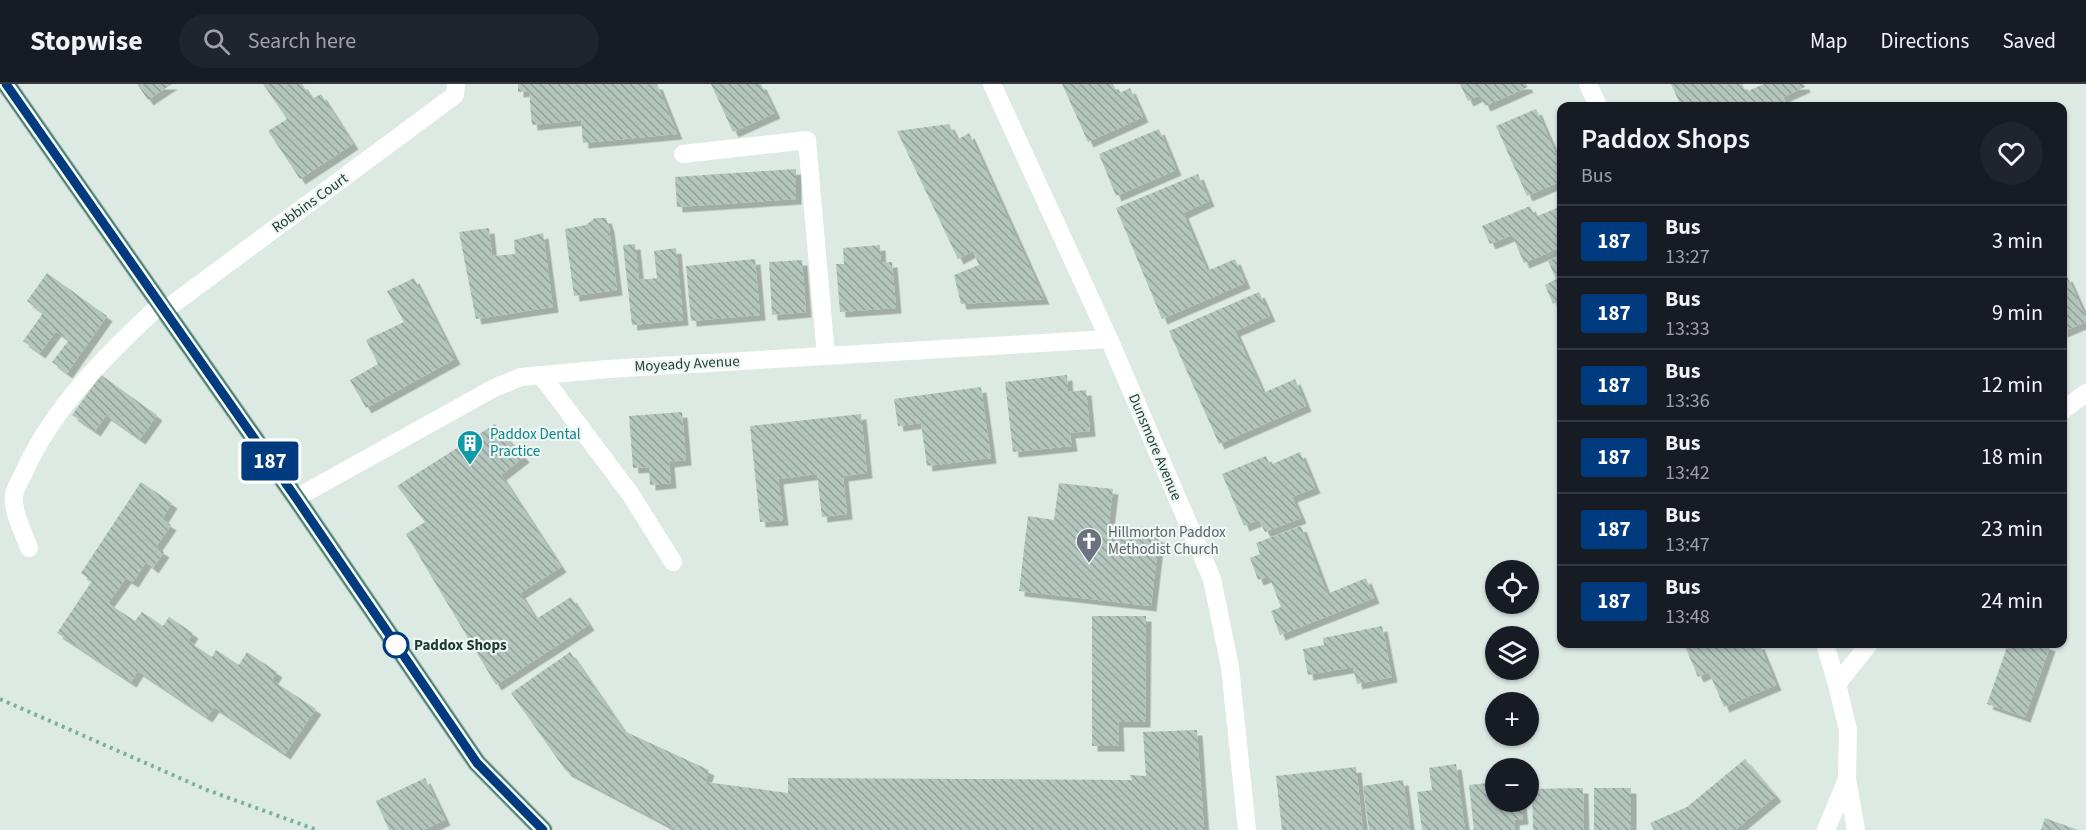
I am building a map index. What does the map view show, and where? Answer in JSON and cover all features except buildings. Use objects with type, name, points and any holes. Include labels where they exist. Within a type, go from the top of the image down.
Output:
[{"type":"highway","points":[[6,84],[296,498],[477,763],[543,830]]},
{"type":"street","name":"Dunsmore Avenue","points":[[992,84],[1109,339],[1212,579],[1230,667],[1247,830]]},
{"type":"street","points":[[1588,84],[1596,102]]},
{"type":"street","name":"Robbins Court","points":[[29,548],[15,508],[14,495],[34,451],[61,411],[109,352],[163,307],[456,90]]},
{"type":"street","points":[[683,154],[807,140],[826,356]]},
{"type":"street","name":"Moyeady Avenue","points":[[296,498],[494,388],[521,377],[608,369],[1109,339]]},
{"type":"street","points":[[541,375],[631,495],[673,562]]},
{"type":"street","points":[[2067,407],[2086,393]]},
{"type":"street","points":[[1826,648],[1838,684],[1848,730],[1847,779],[1856,830]]},
{"type":"street","points":[[1838,684],[1866,648]]},
{"type":"street","points":[[1826,830],[1847,779]]},
{"type":"path","points":[[0,699],[207,790],[317,830]]},
{"type":"bus line","name":"187","points":[[6,84],[296,498],[477,763],[543,830]]},
{"type":"place","name":"Paddox Dental Practice","points":[[470,466]]},
{"type":"place","name":"Hillmorton Paddox Methodist Church","points":[[1089,564]]},
{"type":"place","name":"Paddox Shops","points":[[396,645]]}]
